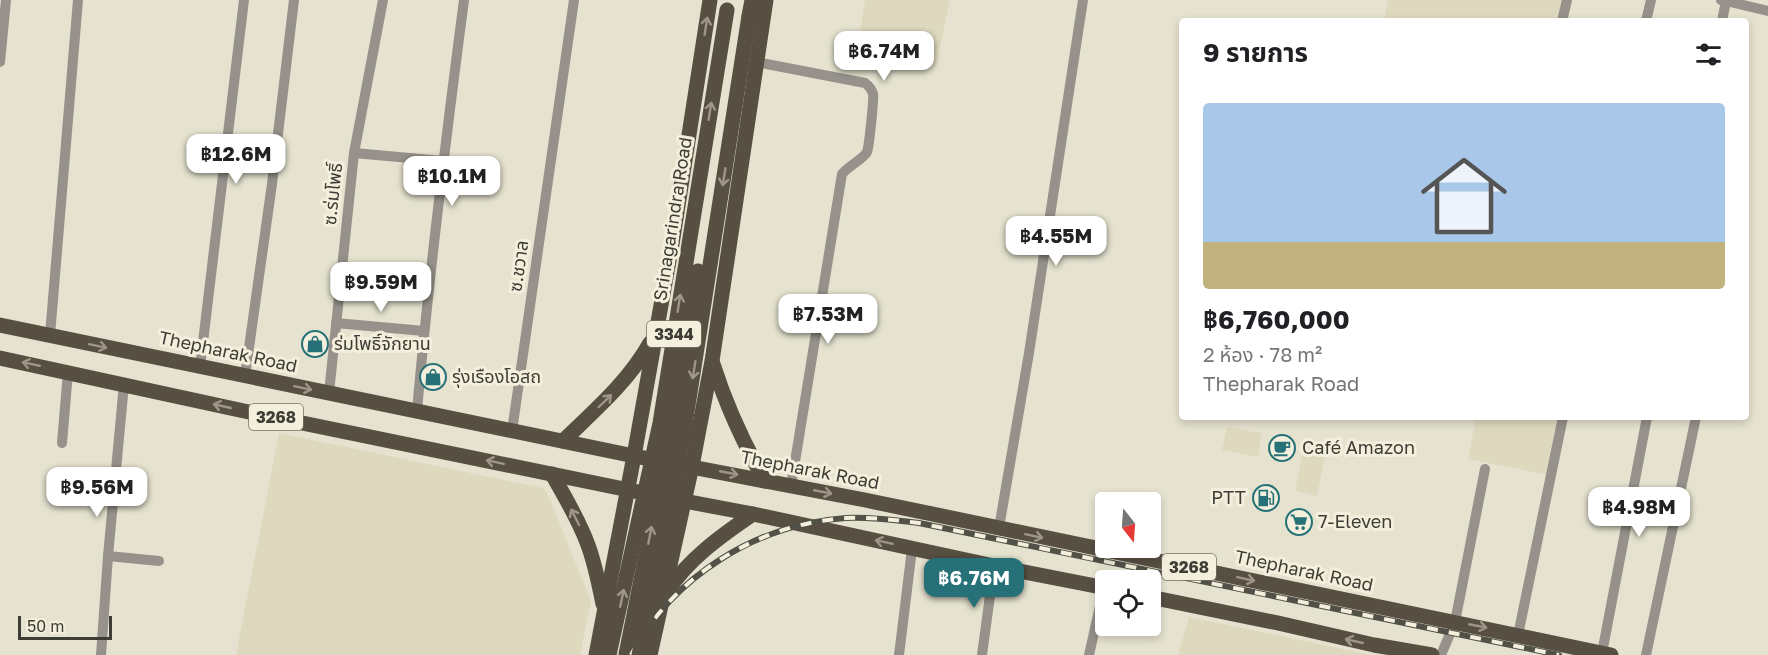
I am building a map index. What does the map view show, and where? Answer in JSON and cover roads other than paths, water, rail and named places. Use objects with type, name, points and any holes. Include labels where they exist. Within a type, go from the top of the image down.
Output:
[{"type":"main road","name":"Srinagarindra Road","points":[[596,655],[657,333],[710,0]]},
{"type":"main road","name":"3344","points":[[632,655],[684,431],[752,0]]},
{"type":"main road","name":"3344","points":[[650,655],[692,466],[712,362],[766,0]]},
{"type":"main road","name":"Srinagarindra Road","points":[[609,655],[660,423],[728,5]]},
{"type":"main road","points":[[672,244],[678,260],[698,271],[707,271],[718,266],[728,251]]},
{"type":"main road","points":[[609,655],[617,652],[632,655],[698,271]]},
{"type":"main road","name":"Thepharak Road","points":[[0,325],[1607,654]]},
{"type":"main road","points":[[563,441],[610,396],[639,362],[657,333]]},
{"type":"main road","name":"3268","points":[[0,358],[244,411],[1095,586]]},
{"type":"main road","points":[[712,362],[718,382],[746,446],[765,480]]},
{"type":"main road","points":[[552,474],[588,544],[597,573],[605,613]]},
{"type":"main road","points":[[663,599],[685,570],[711,546],[753,514]]},
{"type":"main road","name":"3268","points":[[1161,599],[1374,645],[1432,655]]},
{"type":"street","points":[[0,62],[6,0]]},
{"type":"street","points":[[50,335],[78,0]]},
{"type":"street","points":[[200,367],[244,0]]},
{"type":"street","points":[[245,376],[272,184],[294,0]]},
{"type":"street","name":"ซ.ร่มโพธิ์","points":[[329,393],[354,153],[383,0]]},
{"type":"street","points":[[417,411],[443,161],[464,0]]},
{"type":"street","name":"ซ.ชวาล","points":[[512,431],[574,0]]},
{"type":"street","points":[[999,528],[1029,353],[1083,0]]},
{"type":"street","points":[[1563,18],[1567,0]]},
{"type":"street","points":[[1647,18],[1651,0]]},
{"type":"street","points":[[1721,0],[1768,11]]},
{"type":"street","points":[[1723,18],[1726,1]]},
{"type":"street","points":[[756,62],[865,83],[873,92],[867,152],[842,174],[791,486]]},
{"type":"street","points":[[354,153],[443,161]]},
{"type":"street","points":[[336,323],[424,331]]},
{"type":"street","points":[[62,443],[68,372]]},
{"type":"street","points":[[101,655],[124,384]]},
{"type":"street","points":[[1518,634],[1562,420]]},
{"type":"street","points":[[1607,654],[1646,420]]},
{"type":"street","points":[[1646,655],[1695,420]]},
{"type":"street","points":[[1441,655],[1455,622],[1485,469]]},
{"type":"street","points":[[899,655],[912,549]]},
{"type":"street","points":[[108,556],[159,561]]},
{"type":"street","points":[[982,655],[994,566]]},
{"type":"street","points":[[1089,655],[1095,630]]},
{"type":"railway","points":[[631,655],[649,627],[670,601],[721,559],[750,543],[781,531],[813,522],[846,518],[919,523],[1559,655]]},
{"type":"place","name":"ร่มโพธิ์จักยาน","points":[[315,344]]},
{"type":"place","name":"รุ่งเรืองโอสถ","points":[[433,377]]},
{"type":"place","name":"Café Amazon","points":[[1282,448]]},
{"type":"place","name":"PTT","points":[[1266,498]]},
{"type":"place","name":"7-Eleven","points":[[1299,522]]}]
